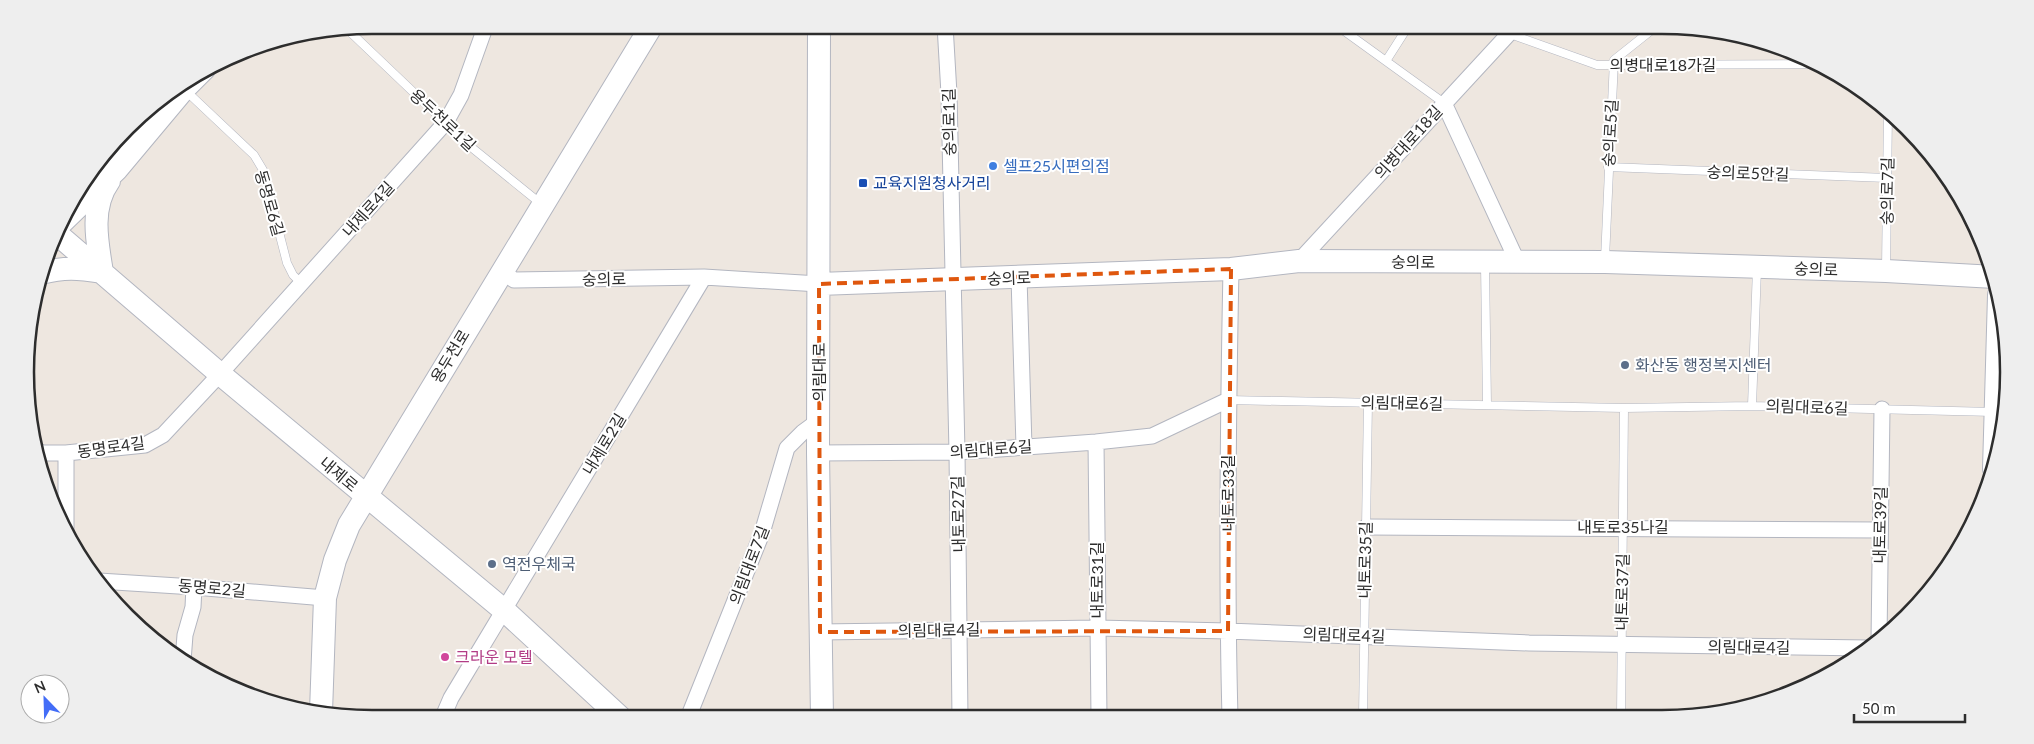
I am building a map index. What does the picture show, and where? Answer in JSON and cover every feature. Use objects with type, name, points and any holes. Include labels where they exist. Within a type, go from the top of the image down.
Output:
[{"type":"street","name":"내제로4길","points":[[220,374],[446,122],[461,95],[483,34]]},
{"type":"street","name":"용두천로","points":[[321,706],[325,598],[335,560],[349,526],[501,271],[544,206],[647,34]]},
{"type":"street","name":"의림대로","points":[[819,34],[818,453],[822,710]]},
{"type":"street","name":"숭의로1길","points":[[946,34],[949,94],[952,280]]},
{"type":"street","name":"의병대로18길","points":[[1299,261],[1509,34]]},
{"type":"street","points":[[49,271],[61,268],[80,268],[102,272],[96,233],[100,196],[117,169],[170,101]]},
{"type":"street","points":[[1444,103],[1518,263]]},
{"type":"street","points":[[96,178],[117,169]]},
{"type":"street","points":[[76,208],[117,169]]},
{"type":"street","name":"내제로","points":[[62,238],[366,497],[505,611],[611,710]]},
{"type":"street","name":"숭의로","points":[[501,271],[514,280],[704,277],[819,284],[1231,269],[1299,261],[1605,262],[1886,271],[1987,277]]},
{"type":"street","name":"내토로33길","points":[[1230,710],[1228,400],[1231,269]]},
{"type":"street","name":"내제로2길","points":[[446,710],[451,698],[704,277]]},
{"type":"street","points":[[1019,277],[1024,447]]},
{"type":"street","name":"내토로27길","points":[[952,280],[957,452],[960,710]]},
{"type":"street","points":[[1995,433],[1998,333]]},
{"type":"street","name":"동명로4길","points":[[43,453],[66,454],[145,445],[163,435],[220,374]]},
{"type":"street","name":"의림대로6길","points":[[818,453],[957,452],[1152,436],[1228,400]]},
{"type":"street","name":"내토로39길","points":[[1879,631],[1882,409]]},
{"type":"street","name":"의림대로7길","points":[[691,710],[762,533],[787,448],[794,439],[818,422]]},
{"type":"street","name":"내토로31길","points":[[1096,442],[1099,710]]},
{"type":"street","points":[[66,454],[66,516]]},
{"type":"street","name":"내토로35나길","points":[[1366,527],[1880,530]]},
{"type":"street","name":"동명로2길","points":[[107,581],[325,598]]},
{"type":"street","points":[[184,653],[185,635],[193,607],[194,587]]},
{"type":"street","name":"의림대로4길","points":[[820,632],[1098,628],[1228,630],[1622,645],[1857,648]]},
{"type":"lane","name":"용두천로1길","points":[[352,34],[471,147],[544,206]]},
{"type":"lane","points":[[1348,34],[1444,103]]},
{"type":"lane","points":[[1386,61],[1403,34]]},
{"type":"lane","name":"의병대로18가길","points":[[1526,34],[1597,65],[1802,64]]},
{"type":"lane","points":[[1613,66],[1614,60],[1647,34]]},
{"type":"lane","name":"숭의로5길","points":[[1605,262],[1613,66]]},
{"type":"lane","name":"동명로6길","points":[[185,91],[254,155],[263,170],[287,263],[293,275],[301,283]]},
{"type":"lane","name":"숭의로7길","points":[[1886,271],[1888,121]]},
{"type":"lane","name":"숭의로5안길","points":[[1608,167],[1887,178]]},
{"type":"lane","points":[[1485,262],[1487,405]]},
{"type":"lane","points":[[1752,406],[1757,267]]},
{"type":"lane","name":"의림대로6길","points":[[1228,400],[1624,408],[1752,406],[1995,412]]},
{"type":"lane","name":"내토로35길","points":[[1363,710],[1368,402]]},
{"type":"lane","name":"내토로37길","points":[[1621,710],[1624,408]]},
{"type":"highlighted area","points":[[1231,269],[1228,631],[820,632],[819,284]]},
{"type":"place","name":"셀프25시편의점","points":[[993,166]]},
{"type":"place","name":"교육지원청사거리","points":[[863,183]]},
{"type":"place","name":"화산동 행정복지센터","points":[[1625,365]]},
{"type":"place","name":"역전우체국","points":[[492,564]]},
{"type":"place","name":"크라운 모텔","points":[[445,657]]}]
